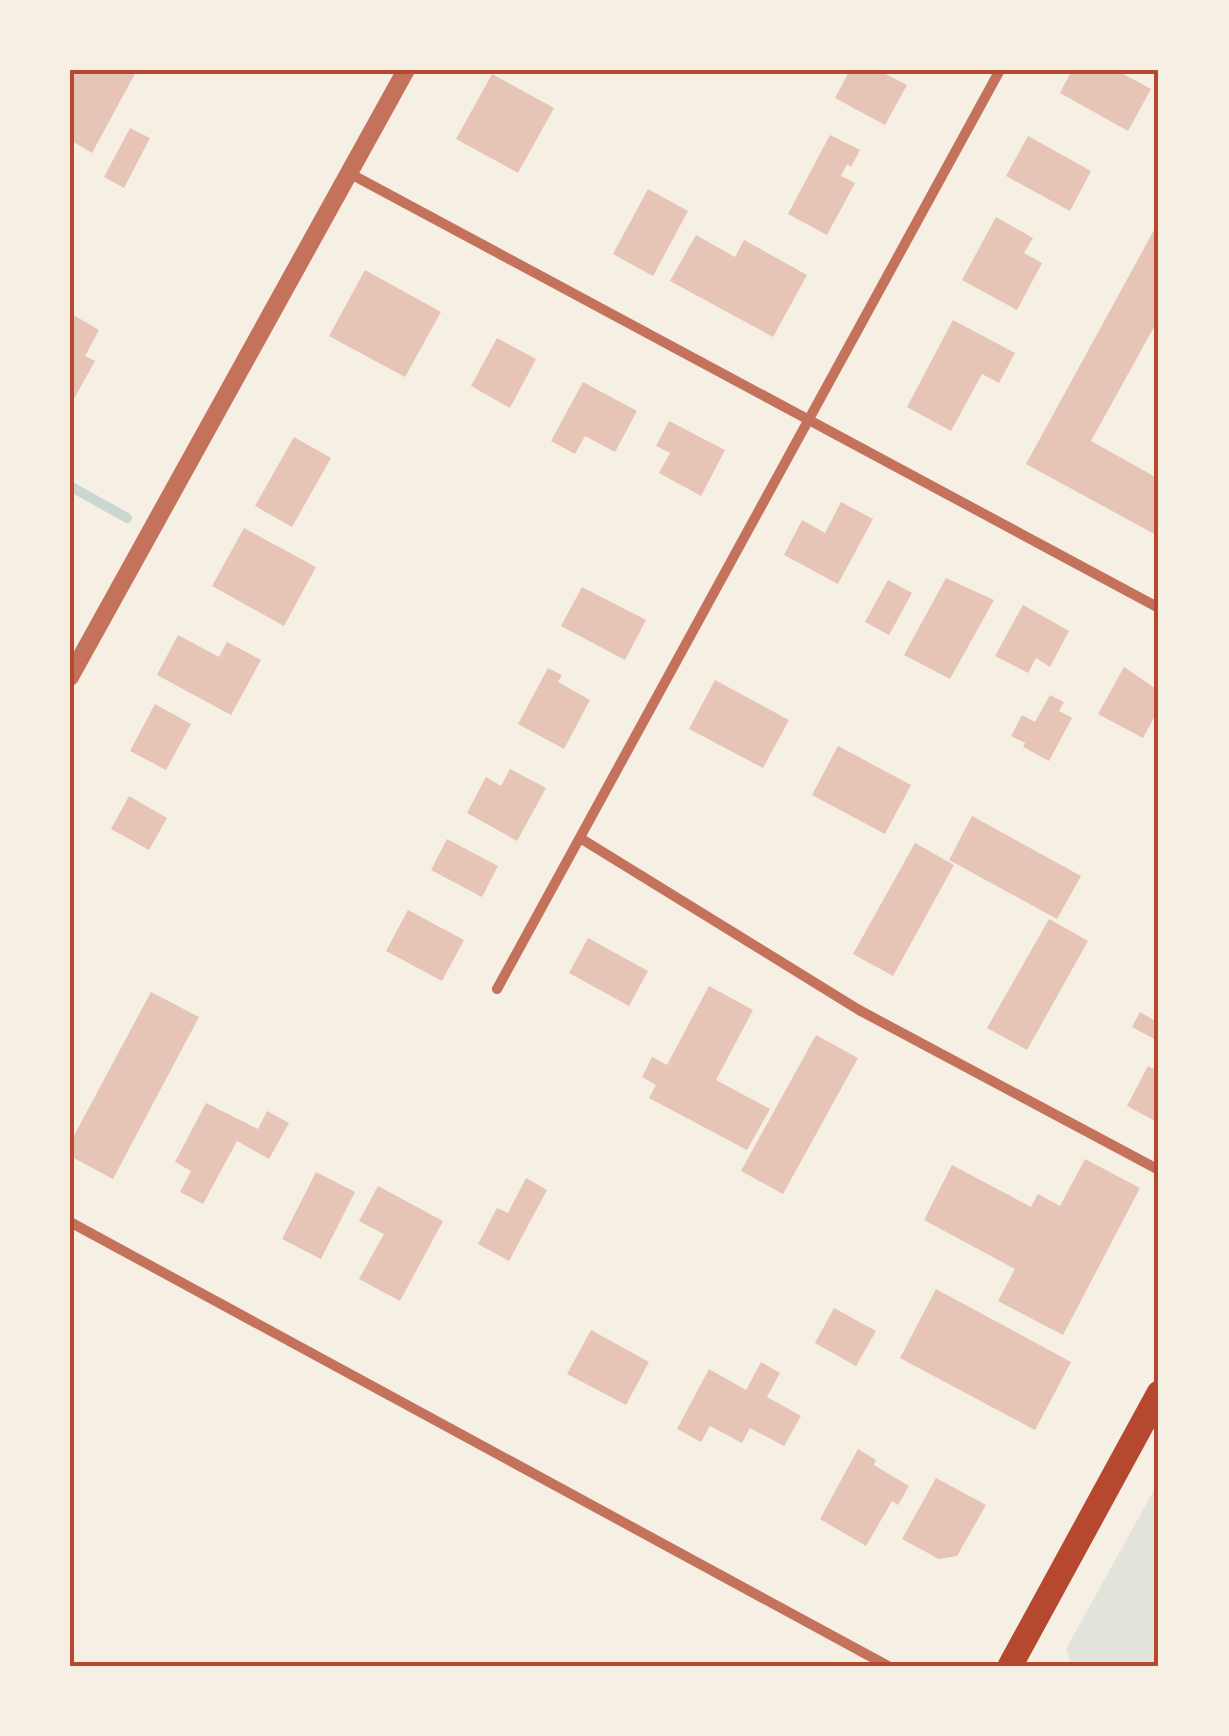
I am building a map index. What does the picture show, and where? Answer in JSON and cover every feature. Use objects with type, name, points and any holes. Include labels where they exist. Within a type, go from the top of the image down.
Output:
[{"type":"main road","points":[[1010,1666],[1159,1393]]},
{"type":"street","points":[[70,676],[406,70]]},
{"type":"street","points":[[497,989],[1000,70]]},
{"type":"street","points":[[350,173],[1159,608]]},
{"type":"street","points":[[580,838],[859,1010],[1159,1170]]},
{"type":"street","points":[[70,1222],[888,1666]]},
{"type":"shaded area","points":[[1159,1481],[1159,1666],[1072,1666],[1066,1649]]},
{"type":"building","points":[[70,70],[137,70],[92,153],[70,140]]},
{"type":"building","points":[[850,70],[878,70],[907,85],[885,125],[835,98]]},
{"type":"building","points":[[1072,70],[1116,70],[1151,89],[1128,131],[1060,93]]},
{"type":"building","points":[[492,74],[554,108],[518,173],[456,139]]},
{"type":"building","points":[[130,128],[150,138],[124,188],[104,177]]},
{"type":"building","points":[[830,135],[860,150],[841,176],[855,183],[827,235],[788,214]]},
{"type":"building","points":[[1028,136],[1091,171],[1070,211],[1006,176]]},
{"type":"building","points":[[648,189],[688,211],[653,276],[613,254]]},
{"type":"building","points":[[996,217],[1033,238],[1024,253],[1042,263],[1017,310],[962,280]]},
{"type":"building","points":[[1159,221],[1159,318],[1091,441],[1159,479],[1158,536],[1026,464]]},
{"type":"building","points":[[696,235],[735,257],[744,240],[807,275],[773,337],[670,281]]},
{"type":"building","points":[[365,270],[441,312],[405,377],[329,336]]},
{"type":"building","points":[[70,313],[99,330],[85,356],[95,361],[70,406]]},
{"type":"building","points":[[953,320],[1015,353],[999,383],[982,374],[951,431],[907,407]]},
{"type":"building","points":[[497,338],[536,359],[510,408],[471,386]]},
{"type":"building","points":[[583,382],[637,411],[615,452],[585,436],[575,454],[551,441]]},
{"type":"building","points":[[669,421],[725,450],[701,496],[659,473],[670,453],[656,446]]},
{"type":"building","points":[[294,437],[331,458],[292,527],[255,506]]},
{"type":"building","points":[[841,502],[873,519],[838,584],[784,555],[802,520],[825,533]]},
{"type":"building","points":[[244,528],[316,567],[284,626],[212,586]]},
{"type":"building","points":[[946,578],[994,600],[950,679],[904,655]]},
{"type":"building","points":[[888,580],[912,593],[889,635],[865,622]]},
{"type":"building","points":[[582,587],[646,620],[625,660],[561,626]]},
{"type":"building","points":[[1023,605],[1069,631],[1050,667],[1036,658],[1028,673],[995,656]]},
{"type":"building","points":[[178,635],[219,657],[227,642],[261,660],[231,715],[157,675]]},
{"type":"building","points":[[1124,667],[1159,691],[1159,708],[1143,738],[1098,714]]},
{"type":"building","points":[[548,668],[562,675],[558,682],[590,700],[564,749],[518,724]]},
{"type":"building","points":[[715,680],[789,720],[763,768],[689,729]]},
{"type":"building","points":[[1050,695],[1064,702],[1059,711],[1072,718],[1049,761],[1011,736],[1022,715],[1035,722]]},
{"type":"building","points":[[155,704],[191,724],[166,770],[130,751]]},
{"type":"building","points":[[838,746],[911,785],[885,834],[812,795]]},
{"type":"building","points":[[510,769],[546,788],[517,841],[467,813],[486,777],[501,786]]},
{"type":"building","points":[[129,796],[167,818],[149,850],[111,829]]},
{"type":"building","points":[[972,816],[1081,876],[1057,919],[949,860]]},
{"type":"building","points":[[447,839],[498,866],[482,897],[431,870]]},
{"type":"building","points":[[915,843],[954,865],[893,976],[853,954]]},
{"type":"building","points":[[408,910],[464,940],[442,981],[386,951]]},
{"type":"building","points":[[1049,919],[1088,941],[1027,1050],[987,1028]]},
{"type":"building","points":[[588,938],[648,971],[629,1006],[569,973]]},
{"type":"building","points":[[709,986],[753,1010],[716,1080],[770,1109],[747,1150],[649,1098],[656,1085],[642,1077],[652,1057],[667,1065]]},
{"type":"building","points":[[151,992],[199,1017],[113,1179],[70,1156],[70,1143]]},
{"type":"building","points":[[1140,1012],[1159,1023],[1156,1040],[1132,1027]]},
{"type":"building","points":[[816,1035],[858,1058],[783,1194],[741,1171]]},
{"type":"building","points":[[1159,1057],[1159,1123],[1127,1106],[1148,1066],[1153,1069]]},
{"type":"building","points":[[206,1103],[258,1129],[267,1111],[289,1123],[269,1159],[237,1141],[203,1204],[180,1192],[191,1171],[175,1162]]},
{"type":"building","points":[[1085,1159],[1140,1188],[1063,1335],[998,1301],[1015,1269],[924,1220],[952,1165],[1031,1207],[1038,1194],[1060,1206]]},
{"type":"building","points":[[316,1172],[355,1192],[321,1259],[282,1239]]},
{"type":"building","points":[[526,1178],[547,1190],[509,1261],[478,1244],[497,1208],[508,1213]]},
{"type":"building","points":[[378,1186],[443,1221],[400,1301],[359,1279],[384,1234],[359,1221]]},
{"type":"building","points":[[936,1289],[1071,1362],[1035,1430],[900,1358]]},
{"type":"building","points":[[834,1308],[876,1331],[856,1366],[815,1343]]},
{"type":"building","points":[[591,1330],[649,1362],[626,1405],[567,1374]]},
{"type":"building","points":[[761,1362],[780,1373],[767,1397],[801,1416],[784,1446],[750,1428],[742,1443],[710,1426],[701,1442],[677,1429],[709,1369],[746,1390]]},
{"type":"building","points":[[858,1449],[876,1460],[874,1465],[909,1486],[898,1505],[892,1501],[866,1546],[820,1519]]},
{"type":"building","points":[[936,1478],[986,1505],[957,1556],[939,1559],[902,1539]]},
{"type":"waterway","points":[[70,486],[127,518]]}]
